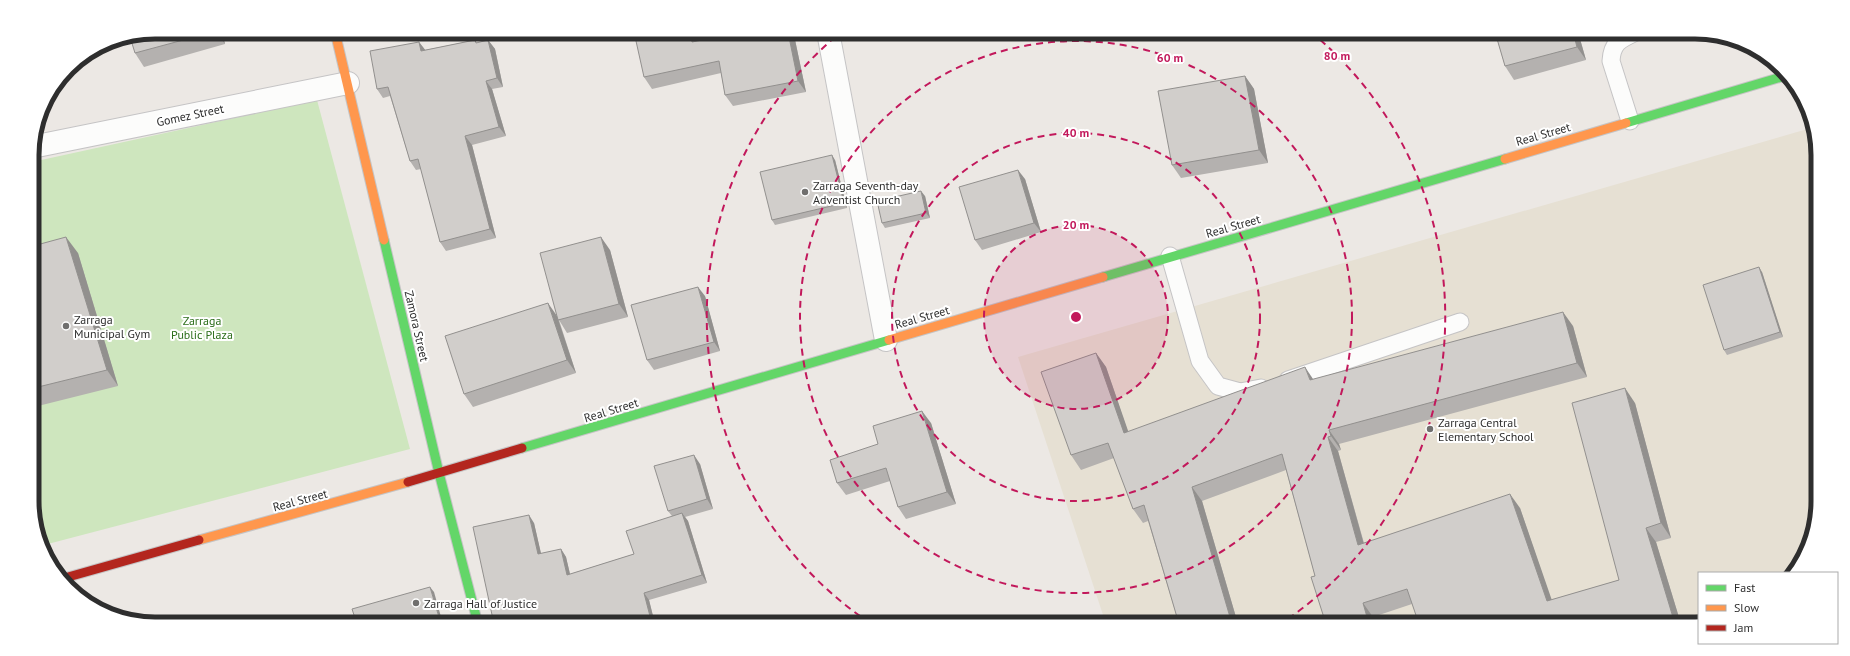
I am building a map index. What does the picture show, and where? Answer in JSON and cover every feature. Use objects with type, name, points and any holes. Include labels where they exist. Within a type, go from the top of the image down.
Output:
[{"type":"main road","name":"Zamora Street","points":[[337,39],[439,473],[476,617]]},
{"type":"main road","name":"Real Street","points":[[67,576],[439,473],[1170,256],[1781,77]]},
{"type":"street","points":[[829,39],[886,340]]},
{"type":"street","name":"Gomez Street","points":[[39,147],[348,83]]},
{"type":"lane","points":[[1621,39],[1612,51],[1612,61],[1630,121]]},
{"type":"lane","points":[[1170,256],[1200,361],[1218,386],[1240,392],[1268,387],[1460,322]]},
{"type":"shaded area","name":"Zarraga Central Elementary School","points":[[1808,129],[1811,147],[1811,501],[1807,531],[1799,553],[1787,572],[1698,572],[1698,617],[1104,617],[1018,357]]},
{"type":"green space","name":"Zarraga Public Plaza","points":[[317,100],[410,449],[47,544],[41,524],[39,501],[39,160]]},
{"type":"building","points":[[187,39],[135,53],[132,41]]},
{"type":"building","points":[[636,39],[691,39],[692,42],[707,39],[789,39],[798,81],[725,95],[719,61],[644,77]]},
{"type":"building","points":[[1497,39],[1575,39],[1577,47],[1505,66]]},
{"type":"building","points":[[475,40],[476,43],[488,40],[497,78],[486,81],[499,127],[465,136],[490,229],[440,242],[418,159],[410,161],[388,87],[377,89],[370,51],[419,42],[421,51]]},
{"type":"building","points":[[1245,76],[1259,150],[1172,165],[1158,91]]},
{"type":"building","name":"Zarraga Seventh-day Adventist Church","points":[[832,155],[844,203],[772,220],[760,172]]},
{"type":"building","points":[[1018,170],[1034,223],[975,240],[959,187]]},
{"type":"building","points":[[921,191],[926,213],[882,223],[877,201]]},
{"type":"building","name":"Zarraga Municipal Gym","points":[[66,237],[107,370],[39,387],[39,244]]},
{"type":"building","points":[[601,237],[619,304],[558,320],[540,253]]},
{"type":"building","points":[[1759,267],[1780,332],[1724,350],[1703,285]]},
{"type":"building","points":[[698,287],[714,342],[647,360],[631,305]]},
{"type":"building","points":[[548,303],[567,360],[464,394],[445,336]]},
{"type":"building","points":[[1563,312],[1577,363],[1329,430],[1331,436],[1328,437],[1358,545],[1510,494],[1547,601],[1619,580],[1572,403],[1625,388],[1661,523],[1646,528],[1673,617],[1417,617],[1407,589],[1363,603],[1367,617],[1324,617],[1311,577],[1315,576],[1282,454],[1192,487],[1230,617],[1177,617],[1144,505],[1133,509],[1108,443],[1071,455],[1041,372],[1096,353],[1124,433],[1305,367],[1310,380]]},
{"type":"building","points":[[922,411],[947,492],[898,507],[886,468],[837,483],[830,460],[878,444],[873,426]]},
{"type":"building","points":[[694,455],[707,499],[668,511],[654,466]]},
{"type":"building","points":[[682,513],[702,575],[644,593],[650,617],[492,617],[473,527],[529,515],[538,554],[561,549],[567,575],[634,554],[626,531]]},
{"type":"building","name":"Zarraga Hall of Justice","points":[[430,587],[439,617],[355,617],[352,609]]},
{"type":"traffic: fast","points":[[1626,123],[1781,77]]},
{"type":"traffic: fast","points":[[1103,277],[1505,159]]},
{"type":"traffic: fast","points":[[384,240],[439,473],[476,617]]},
{"type":"traffic: fast","points":[[522,448],[889,340]]},
{"type":"traffic: slow","points":[[337,39],[384,240]]},
{"type":"traffic: slow","points":[[1505,159],[1626,123]]},
{"type":"traffic: slow","points":[[889,340],[1103,277]]},
{"type":"traffic: slow","points":[[199,540],[408,482]]},
{"type":"traffic: jam","points":[[408,482],[522,448]]},
{"type":"traffic: jam","points":[[68,577],[199,540]]},
{"type":"place","name":"Zarraga Seventh-day Adventist Church","points":[[805,192]]},
{"type":"place","name":"Zarraga Municipal Gym","points":[[66,326]]},
{"type":"place","name":"Zarraga Central Elementary School","points":[[1430,429]]},
{"type":"place","name":"Zarraga Hall of Justice","points":[[416,603]]}]
